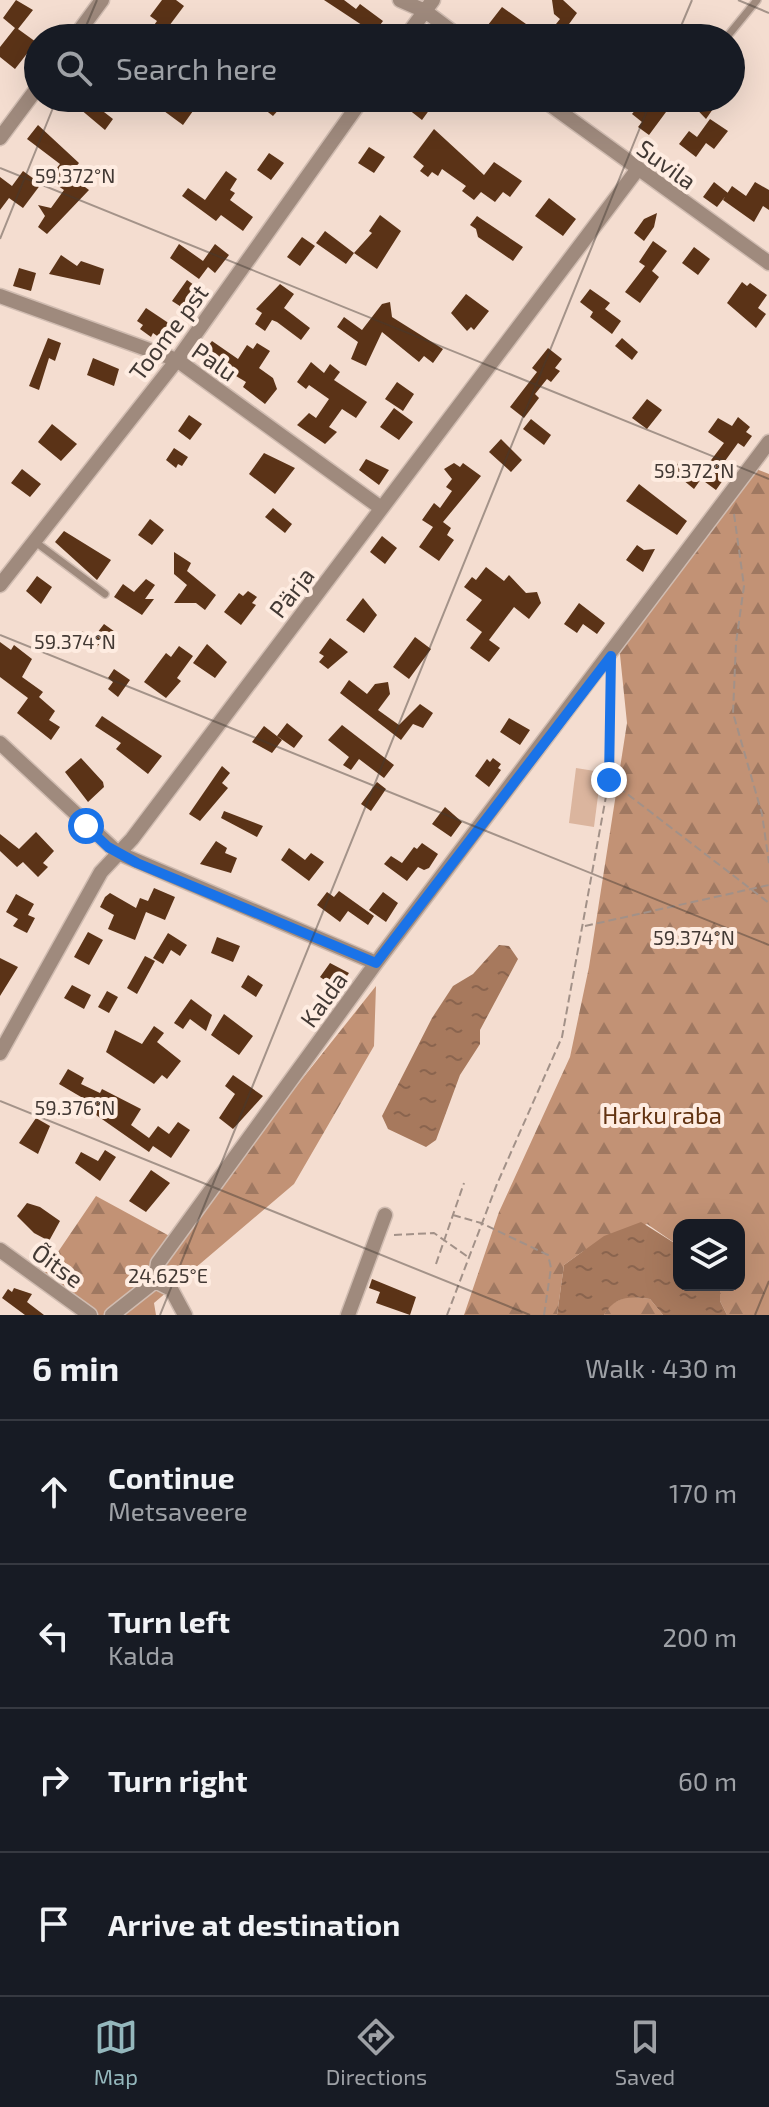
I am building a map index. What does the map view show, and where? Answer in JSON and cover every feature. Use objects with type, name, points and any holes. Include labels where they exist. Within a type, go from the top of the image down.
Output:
[{"type":"street","points":[[84,24],[102,0]]},
{"type":"street","points":[[400,0],[429,5],[447,24]]},
{"type":"street","points":[[415,24],[429,5]]},
{"type":"street","points":[[0,138],[24,106]]},
{"type":"street","name":"Toome pst","points":[[0,585],[177,360],[353,112]]},
{"type":"street","name":"Suvila","points":[[560,112],[637,170],[767,256]]},
{"type":"street","name":"Pärja","points":[[0,1053],[101,872],[132,839],[637,170]]},
{"type":"street","name":"Palu","points":[[0,296],[177,360],[381,508]]},
{"type":"street","name":"Kalda","points":[[155,1281],[158,1263],[376,963],[611,656],[769,442]]},
{"type":"street","points":[[0,743],[118,853],[376,963]]},
{"type":"street","points":[[348,1315],[385,1215]]},
{"type":"street","name":"Õitse","points":[[0,1250],[90,1315]]},
{"type":"street","points":[[112,1315],[155,1281],[171,1289],[185,1315]]},
{"type":"lane","points":[[737,24],[757,0]]},
{"type":"lane","points":[[34,541],[105,594]]},
{"type":"path","points":[[730,496],[740,540],[744,586],[736,643],[733,713],[762,814],[769,863]]},
{"type":"path","points":[[447,1315],[481,1223],[562,1037],[609,780],[611,656]]},
{"type":"path","points":[[609,780],[769,903]]},
{"type":"path","points":[[584,926],[769,885]]},
{"type":"path","points":[[436,1264],[464,1183]]},
{"type":"path","points":[[453,1215],[481,1223],[548,1255],[551,1268],[544,1315]]},
{"type":"path","points":[[377,1236],[425,1232],[445,1238],[469,1257]]},
{"type":"green space","name":"Harku raba","points":[[756,469],[769,474],[769,1315],[727,1315],[720,1301],[720,1291],[745,1291],[745,1219],[673,1219],[673,1242],[647,1224],[582,1252],[564,1265],[557,1315],[464,1315],[499,1212],[570,1057],[589,967],[627,723],[619,645]]},
{"type":"green space","points":[[376,986],[374,1046],[294,1184],[154,1303],[156,1315],[98,1315],[41,1277],[96,1196],[175,1239]]},
{"type":"green space","points":[[628,1296],[650,1299],[663,1315],[604,1315],[609,1305]]},
{"type":"shaded area","points":[[576,768],[601,772],[594,827],[569,823]]},
{"type":"water","points":[[499,945],[509,946],[518,959],[480,1030],[480,1044],[460,1075],[436,1140],[426,1147],[388,1129],[382,1116],[432,1018],[453,986],[473,974]]},
{"type":"water","points":[[641,1222],[673,1242],[673,1291],[720,1291],[720,1301],[727,1315],[663,1315],[650,1299],[636,1298],[618,1301],[604,1315],[557,1315],[564,1265],[604,1236]]},
{"type":"building","points":[[16,0],[33,10],[18,29],[24,33],[24,57],[15,69],[0,57],[0,47],[15,28],[3,18]]},
{"type":"building","points":[[162,0],[176,0],[184,6],[170,24],[155,24],[157,21],[150,16]]},
{"type":"building","points":[[324,0],[344,0],[356,9],[360,4],[383,21],[381,24],[360,24]]},
{"type":"building","points":[[552,0],[563,0],[577,13],[569,24],[556,24],[560,19],[554,14]]},
{"type":"building","points":[[502,7],[526,24],[489,24]]},
{"type":"building","points":[[84,112],[104,112],[113,119],[105,130]]},
{"type":"building","points":[[165,112],[192,112],[183,125]]},
{"type":"building","points":[[412,112],[428,112],[422,120]]},
{"type":"building","points":[[666,112],[649,135],[638,127],[642,122],[632,114]]},
{"type":"building","points":[[699,112],[711,112],[706,119]]},
{"type":"building","points":[[710,119],[728,131],[714,149],[706,143],[696,157],[679,144],[689,131],[697,137]]},
{"type":"building","points":[[38,125],[79,163],[69,175],[89,190],[47,234],[38,227],[45,216],[38,205],[51,208],[64,190],[48,179],[60,164],[27,139]]},
{"type":"building","points":[[434,129],[484,175],[494,162],[522,181],[510,197],[503,192],[495,202],[481,192],[474,200],[462,191],[466,186],[442,169],[438,176],[432,172],[428,177],[420,171],[424,166],[413,157]]},
{"type":"building","points":[[369,147],[385,157],[374,173],[358,163]]},
{"type":"building","points":[[269,153],[284,163],[271,180],[257,170]]},
{"type":"building","points":[[23,171],[41,184],[23,208],[9,198],[0,210],[0,177],[12,186]]},
{"type":"building","points":[[226,171],[237,179],[230,190],[235,193],[230,200],[253,217],[243,231],[221,215],[216,221],[182,196],[188,188],[205,200]]},
{"type":"building","points":[[714,182],[728,193],[717,207],[703,197]]},
{"type":"building","points":[[755,182],[769,190],[769,210],[763,206],[754,222],[723,200],[732,186],[746,196]]},
{"type":"building","points":[[549,198],[576,219],[563,236],[535,216]]},
{"type":"building","points":[[657,213],[654,227],[644,241],[634,233],[644,219]]},
{"type":"building","points":[[380,215],[401,231],[377,269],[354,253],[372,233],[369,231]]},
{"type":"building","points":[[477,216],[523,247],[513,261],[478,237],[476,229],[470,225]]},
{"type":"building","points":[[325,231],[354,253],[346,264],[316,243]]},
{"type":"building","points":[[302,237],[315,246],[300,266],[287,257]]},
{"type":"building","points":[[653,241],[667,251],[652,271],[659,277],[640,303],[625,292],[645,266],[639,262]]},
{"type":"building","points":[[179,244],[203,261],[215,244],[229,255],[215,273],[208,267],[199,279],[170,258]]},
{"type":"building","points":[[694,247],[710,259],[698,275],[682,263]]},
{"type":"building","points":[[61,255],[77,266],[81,261],[104,269],[100,285],[49,274]]},
{"type":"building","points":[[19,268],[36,273],[31,291],[13,286]]},
{"type":"building","points":[[187,280],[201,290],[186,310],[172,301]]},
{"type":"building","points":[[742,282],[747,286],[750,283],[767,295],[758,308],[766,314],[756,328],[727,303]]},
{"type":"building","points":[[280,284],[294,294],[284,308],[310,328],[301,340],[272,320],[265,331],[255,324],[262,313],[256,309]]},
{"type":"building","points":[[590,289],[610,303],[605,309],[621,321],[612,334],[590,317],[593,312],[580,302]]},
{"type":"building","points":[[466,294],[489,311],[474,330],[471,327],[467,331],[451,313]]},
{"type":"building","points":[[390,302],[392,317],[443,349],[433,363],[424,356],[419,362],[382,332],[366,366],[351,359],[358,342],[337,327],[344,317],[362,330],[382,304]]},
{"type":"building","points":[[146,308],[170,324],[160,338],[153,333],[151,337],[140,329],[143,325],[137,321]]},
{"type":"building","points":[[48,338],[61,343],[55,361],[49,358],[39,390],[29,386]]},
{"type":"building","points":[[622,338],[638,352],[632,360],[615,346]]},
{"type":"building","points":[[212,341],[238,359],[247,345],[253,349],[257,343],[270,351],[259,368],[273,378],[277,389],[265,404],[243,387],[246,382],[201,355]]},
{"type":"building","points":[[548,348],[562,359],[555,368],[560,371],[551,382],[547,379],[535,394],[539,398],[524,418],[510,407],[537,372],[532,368]]},
{"type":"building","points":[[93,358],[119,369],[114,386],[87,375]]},
{"type":"building","points":[[311,362],[324,373],[330,364],[340,372],[334,380],[367,402],[356,418],[342,409],[329,427],[337,432],[325,444],[297,425],[309,413],[316,418],[329,399],[309,385],[306,389],[297,382]]},
{"type":"building","points":[[397,382],[414,394],[403,411],[385,399]]},
{"type":"building","points":[[647,399],[662,410],[647,429],[632,418]]},
{"type":"building","points":[[394,408],[413,422],[399,440],[380,427]]},
{"type":"building","points":[[189,415],[202,424],[190,440],[178,431]]},
{"type":"building","points":[[738,417],[750,427],[746,432],[752,436],[744,447],[738,443],[725,461],[730,464],[725,471],[728,473],[716,490],[701,479],[694,489],[672,471],[679,462],[699,476],[724,443],[708,432],[718,418],[732,426]]},
{"type":"building","points":[[531,419],[551,435],[544,445],[523,429]]},
{"type":"building","points":[[52,424],[77,444],[61,461],[38,442]]},
{"type":"building","points":[[501,439],[522,460],[511,472],[489,452]]},
{"type":"building","points":[[174,448],[188,457],[182,466],[178,464],[176,468],[166,460]]},
{"type":"building","points":[[264,453],[295,468],[275,494],[249,474]]},
{"type":"building","points":[[366,459],[389,470],[379,485],[359,470]]},
{"type":"building","points":[[454,463],[460,467],[463,463],[481,476],[443,522],[451,528],[447,535],[454,540],[439,561],[419,547],[433,527],[422,520],[434,503],[440,508],[452,491],[446,487],[452,479],[444,469]]},
{"type":"building","points":[[22,469],[41,484],[30,497],[11,483]]},
{"type":"building","points":[[639,484],[687,521],[677,535],[626,501]]},
{"type":"building","points":[[273,508],[292,524],[285,533],[265,517]]},
{"type":"building","points":[[150,519],[164,530],[152,545],[138,535]]},
{"type":"building","points":[[64,531],[111,560],[97,580],[55,542]]},
{"type":"building","points":[[382,536],[397,548],[385,564],[370,552]]},
{"type":"building","points":[[637,545],[644,550],[655,549],[643,572],[626,560]]},
{"type":"building","points":[[174,552],[191,563],[187,571],[216,595],[205,610],[196,603],[174,603],[187,585],[174,574]]},
{"type":"building","points":[[486,567],[504,581],[509,575],[526,593],[537,592],[541,603],[529,619],[514,607],[489,640],[500,648],[489,662],[470,648],[482,632],[466,620],[482,600],[464,587],[472,577],[476,580]]},
{"type":"building","points":[[37,576],[52,587],[41,604],[26,591]]},
{"type":"building","points":[[146,579],[155,585],[145,599],[154,599],[142,615],[114,597],[123,584],[134,592]]},
{"type":"building","points":[[248,591],[257,597],[252,603],[256,605],[241,625],[224,612],[239,593],[243,596]]},
{"type":"building","points":[[363,598],[377,615],[364,633],[346,620]]},
{"type":"building","points":[[579,603],[605,623],[597,634],[583,624],[577,633],[564,624]]},
{"type":"building","points":[[104,624],[118,634],[108,647],[94,637]]},
{"type":"building","points":[[82,631],[100,643],[93,652],[76,639]]},
{"type":"building","points":[[415,637],[431,649],[409,679],[393,667]]},
{"type":"building","points":[[330,638],[348,652],[328,669],[319,662],[324,656],[319,653]]},
{"type":"building","points":[[0,642],[11,650],[14,645],[32,659],[22,677],[43,692],[39,697],[55,711],[49,720],[60,727],[51,740],[17,713],[28,698],[0,677]]},
{"type":"building","points":[[207,644],[227,662],[215,678],[193,663]]},
{"type":"building","points":[[179,646],[193,656],[177,678],[181,681],[166,698],[144,682],[166,653],[171,657]]},
{"type":"building","points":[[114,669],[130,680],[118,697],[108,689],[113,682],[108,678]]},
{"type":"building","points":[[349,680],[367,694],[375,684],[388,682],[390,694],[378,710],[399,725],[420,704],[433,713],[423,728],[413,724],[401,740],[340,693]]},
{"type":"building","points":[[102,716],[162,756],[148,774],[116,749],[121,743],[95,726]]},
{"type":"building","points":[[509,718],[530,730],[520,745],[500,732]]},
{"type":"building","points":[[287,723],[303,736],[294,748],[277,736]]},
{"type":"building","points":[[342,725],[394,765],[384,778],[359,759],[351,770],[343,765],[349,757],[328,740]]},
{"type":"building","points":[[264,726],[282,740],[272,753],[252,742]]},
{"type":"building","points":[[81,758],[104,787],[88,802],[65,772]]},
{"type":"building","points":[[493,758],[501,764],[498,768],[501,770],[489,787],[475,776],[487,759],[490,762]]},
{"type":"building","points":[[222,766],[230,773],[222,783],[228,788],[200,821],[189,814]]},
{"type":"building","points":[[377,782],[386,789],[371,811],[361,804]]},
{"type":"building","points":[[445,807],[462,822],[451,837],[432,824]]},
{"type":"building","points":[[224,811],[263,826],[257,837],[221,818]]},
{"type":"building","points":[[36,832],[54,851],[43,863],[48,867],[38,877],[23,862],[17,867],[0,851],[0,834],[19,849]]},
{"type":"building","points":[[216,841],[227,848],[225,853],[237,858],[231,873],[200,864]]},
{"type":"building","points":[[422,843],[438,854],[429,868],[424,870],[418,867],[407,881],[384,864],[391,856],[402,863],[414,847],[417,849]]},
{"type":"building","points":[[289,848],[305,860],[311,853],[324,862],[309,881],[281,860]]},
{"type":"building","points":[[154,888],[175,897],[165,920],[146,912],[135,940],[108,929],[114,915],[100,907],[105,897],[110,893],[136,908],[140,898],[148,901]]},
{"type":"building","points":[[339,891],[374,916],[368,925],[348,911],[340,922],[317,905],[327,892],[334,897]]},
{"type":"building","points":[[383,892],[398,903],[386,922],[369,910]]},
{"type":"building","points":[[16,894],[34,904],[28,915],[35,918],[27,933],[13,926],[18,919],[6,912]]},
{"type":"building","points":[[88,932],[103,940],[89,965],[74,957]]},
{"type":"building","points":[[168,933],[187,945],[180,956],[171,950],[163,964],[153,958]]},
{"type":"building","points":[[217,937],[240,946],[233,962],[211,953]]},
{"type":"building","points":[[145,956],[155,961],[137,994],[127,988]]},
{"type":"building","points":[[0,958],[18,967],[0,996]]},
{"type":"building","points":[[330,963],[349,973],[338,989],[320,977]]},
{"type":"building","points":[[248,975],[263,985],[256,997],[241,987]]},
{"type":"building","points":[[72,985],[91,995],[84,1009],[64,998]]},
{"type":"building","points":[[107,991],[118,997],[109,1013],[98,1007]]},
{"type":"building","points":[[191,999],[212,1015],[206,1031],[190,1019],[183,1029],[174,1023]]},
{"type":"building","points":[[224,1014],[253,1036],[239,1055],[211,1035]]},
{"type":"building","points":[[154,1026],[164,1033],[157,1042],[181,1061],[167,1079],[162,1075],[154,1084],[106,1052],[115,1030],[142,1044]]},
{"type":"building","points":[[68,1069],[84,1078],[81,1084],[100,1093],[102,1089],[141,1109],[131,1125],[149,1138],[158,1126],[169,1134],[178,1122],[190,1130],[171,1158],[153,1146],[149,1152],[89,1110],[93,1104],[59,1084]]},
{"type":"building","points":[[233,1075],[263,1096],[233,1129],[219,1118],[235,1094],[225,1086]]},
{"type":"building","points":[[36,1118],[50,1126],[38,1154],[19,1143]]},
{"type":"building","points":[[105,1150],[116,1157],[100,1181],[75,1163],[81,1152],[98,1161]]},
{"type":"building","points":[[151,1170],[170,1183],[146,1212],[129,1201]]},
{"type":"building","points":[[27,1203],[40,1207],[60,1221],[49,1241],[34,1233],[17,1216]]},
{"type":"building","points":[[372,1279],[416,1297],[410,1315],[376,1303],[380,1292],[369,1288]]},
{"type":"building","points":[[14,1288],[32,1294],[27,1302],[44,1315],[25,1315],[2,1298],[8,1289],[12,1292]]},
{"type":"route","points":[[86,826],[108,847],[137,863],[376,963],[611,656],[609,780]]}]
